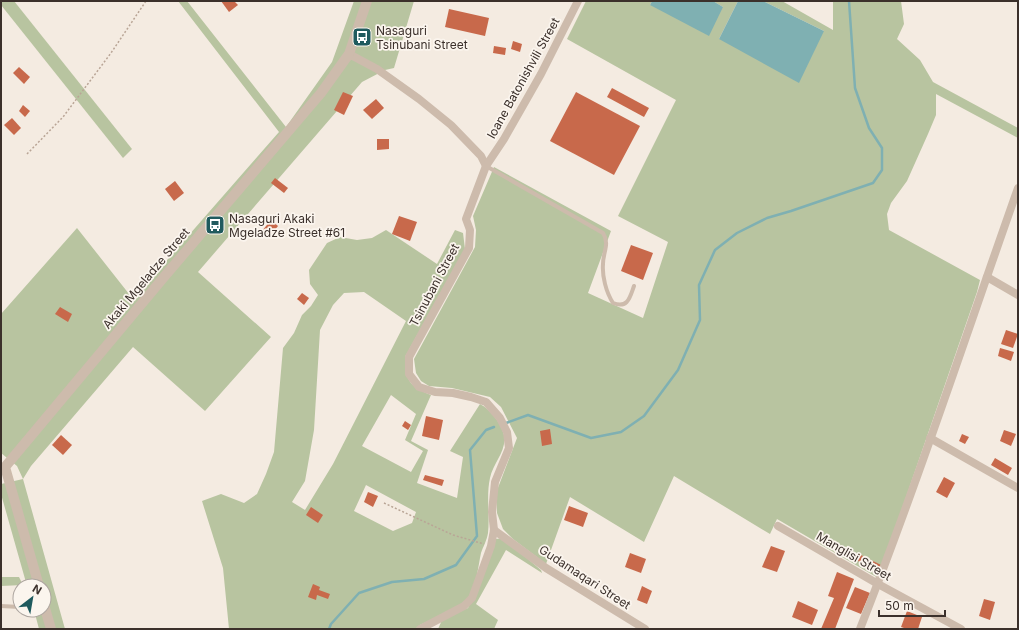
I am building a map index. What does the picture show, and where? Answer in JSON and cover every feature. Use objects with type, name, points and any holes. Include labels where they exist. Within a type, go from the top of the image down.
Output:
[{"type":"street","name":"Akaki Mgeladze Street","points":[[37,578],[3,464],[320,93],[349,54],[367,1]]},
{"type":"street","name":"Ioane Batonishvili Street","points":[[486,166],[504,139],[541,74],[578,1]]},
{"type":"street","points":[[349,54],[378,69],[451,125],[481,156],[486,166]]},
{"type":"street","name":"Tsinubani Street","points":[[420,629],[429,627],[464,606],[472,598],[491,546],[494,530],[492,512],[495,482],[509,448],[507,432],[500,418],[486,402],[453,393],[435,392],[419,387],[409,374],[409,357],[469,248],[470,230],[466,219],[486,166]]},
{"type":"street","points":[[860,629],[878,584],[1018,188]]},
{"type":"street","points":[[987,277],[1018,295]]},
{"type":"street","points":[[930,438],[1018,488]]},
{"type":"street","name":"Manglisi Street","points":[[778,526],[878,584],[961,629]]},
{"type":"street","name":"Gudamaqari Street","points":[[494,530],[546,568],[645,629]]},
{"type":"street","points":[[48,618],[51,629]]},
{"type":"lane","points":[[486,166],[603,233],[606,238],[607,247],[603,263],[603,272],[606,288],[613,303],[620,305],[625,304],[630,298],[634,286]]},
{"type":"lane","points":[[1,606],[12,607]]},
{"type":"path","points":[[27,154],[63,117],[111,53],[146,1]]},
{"type":"path","points":[[384,503],[453,535],[491,546]]},
{"type":"green space","points":[[1,1],[14,1],[132,149],[123,158],[1,5]]},
{"type":"green space","points":[[178,1],[187,1],[286,127],[332,62],[354,1],[414,1],[394,68],[385,70],[362,82],[198,272],[271,337],[205,411],[133,347],[31,466],[23,479],[17,466],[1,453],[1,314],[77,228],[133,299],[279,132]]},
{"type":"green space","points":[[586,1],[652,1],[650,5],[723,7],[713,1],[738,1],[719,39],[824,31],[763,1],[782,1],[833,30],[833,1],[901,1],[904,24],[897,39],[920,60],[933,82],[1018,128],[1018,138],[936,94],[936,115],[907,181],[891,203],[887,214],[889,230],[980,280],[878,578],[777,519],[770,534],[674,476],[644,542],[570,497],[546,564],[513,539],[503,529],[497,513],[496,493],[517,438],[501,407],[490,397],[452,388],[429,386],[421,381],[416,373],[414,359],[475,247],[476,230],[473,216],[494,167],[611,231],[588,293],[643,318],[668,242],[618,216],[676,100],[567,39]]},
{"type":"green space","points":[[386,230],[437,264],[455,230],[463,233],[465,249],[405,357],[405,365],[410,382],[418,389],[431,395],[411,441],[428,450],[417,483],[457,498],[463,457],[450,451],[480,404],[495,417],[501,426],[504,435],[504,446],[490,478],[488,492],[488,533],[481,553],[474,585],[470,595],[461,604],[420,625],[416,629],[229,629],[223,568],[202,501],[221,494],[244,503],[257,494],[274,452],[283,348],[294,333],[302,315],[311,306],[318,295],[310,284],[309,270],[327,243],[340,237],[357,240],[372,238]],"holes":[[[364,292],[406,321],[333,464],[305,510],[292,502],[305,481],[314,430],[320,330],[333,305],[344,293]],[[391,395],[416,414],[405,440],[423,451],[411,472],[362,446]],[[366,485],[416,512],[412,523],[393,531],[354,511]]]},
{"type":"green space","points":[[23,479],[51,578],[25,578],[1,494],[1,484]]},
{"type":"green space","points":[[503,538],[541,570],[542,573],[506,550],[476,604],[498,620],[494,629],[438,629],[443,618],[468,608],[496,539]]},
{"type":"green space","points":[[1,577],[20,578],[12,578],[12,586],[1,586]]},
{"type":"green space","points":[[52,583],[65,629],[39,629],[36,618],[52,618]]},
{"type":"water","points":[[652,1],[713,1],[723,7],[709,36],[650,5]]},
{"type":"water","points":[[738,1],[763,1],[824,31],[799,83],[719,39]]},
{"type":"building","points":[[221,1],[234,1],[238,5],[229,12]]},
{"type":"building","points":[[449,9],[489,18],[485,36],[445,27]]},
{"type":"building","points":[[513,41],[522,44],[520,52],[511,49]]},
{"type":"building","points":[[494,46],[506,48],[505,55],[493,53]]},
{"type":"building","points":[[19,67],[30,77],[24,84],[13,73]]},
{"type":"building","points":[[612,88],[649,108],[644,117],[607,97]]},
{"type":"building","points":[[343,92],[353,96],[344,115],[334,110]]},
{"type":"building","points":[[576,92],[640,126],[614,175],[550,141]]},
{"type":"building","points":[[376,99],[384,108],[372,119],[363,110]]},
{"type":"building","points":[[23,105],[30,111],[25,117],[19,111]]},
{"type":"building","points":[[12,118],[21,128],[14,135],[4,125]]},
{"type":"building","points":[[377,139],[389,139],[389,149],[377,150]]},
{"type":"building","points":[[275,178],[288,188],[284,193],[271,183]]},
{"type":"building","points":[[175,181],[184,193],[174,201],[165,189]]},
{"type":"building","points":[[399,216],[417,222],[410,241],[392,234]]},
{"type":"building","points":[[271,220],[278,226],[269,237],[262,231]]},
{"type":"building","points":[[631,245],[653,253],[643,280],[621,271]]},
{"type":"building","points":[[302,293],[309,298],[304,305],[297,299]]},
{"type":"building","points":[[60,307],[72,314],[68,322],[55,314]]},
{"type":"building","points":[[1006,330],[1018,334],[1013,348],[1001,344]]},
{"type":"building","points":[[1000,348],[1014,352],[1011,361],[998,356]]},
{"type":"building","points":[[426,416],[443,420],[439,440],[422,436]]},
{"type":"building","points":[[405,421],[411,425],[408,430],[402,426]]},
{"type":"building","points":[[550,429],[552,444],[542,446],[540,431]]},
{"type":"building","points":[[1004,430],[1016,434],[1011,446],[1000,441]]},
{"type":"building","points":[[962,434],[969,437],[965,444],[959,441]]},
{"type":"building","points":[[61,435],[72,445],[63,455],[52,445]]},
{"type":"building","points":[[995,458],[1012,468],[1008,475],[991,465]]},
{"type":"building","points":[[425,475],[444,480],[442,486],[423,480]]},
{"type":"building","points":[[944,477],[955,483],[947,498],[936,492]]},
{"type":"building","points":[[368,492],[378,496],[373,507],[364,502]]},
{"type":"building","points":[[569,506],[588,513],[583,527],[564,520]]},
{"type":"building","points":[[311,507],[323,515],[318,523],[306,515]]},
{"type":"building","points":[[771,546],[785,551],[777,572],[762,567]]},
{"type":"building","points":[[630,553],[646,559],[641,573],[625,567]]},
{"type":"building","points":[[859,554],[881,565],[878,571],[856,560]]},
{"type":"building","points":[[837,572],[854,579],[835,629],[821,629],[834,598],[828,596]]},
{"type":"building","points":[[313,584],[320,587],[319,590],[330,594],[328,599],[317,595],[316,600],[308,597]]},
{"type":"building","points":[[642,586],[652,591],[647,604],[637,600]]},
{"type":"building","points":[[855,587],[870,593],[861,614],[846,608]]},
{"type":"building","points":[[984,599],[995,602],[990,620],[979,616]]},
{"type":"building","points":[[798,601],[818,610],[812,625],[792,617]]},
{"type":"building","points":[[907,611],[922,617],[918,629],[907,629],[901,627]]},
{"type":"waterway","points":[[506,423],[528,415],[591,438],[621,432],[644,416],[678,370],[700,320],[699,285],[715,250],[737,233],[767,218],[873,183],[882,170],[882,148],[869,128],[855,88],[849,1]]},
{"type":"waterway","points":[[329,629],[331,624],[359,593],[392,582],[424,579],[456,565],[477,536],[470,450],[486,430],[494,427]]},
{"type":"place","name":"Nasaguri Tsinubani Street","points":[[362,37]]},
{"type":"place","name":"Nasaguri Akaki Mgeladze Street #61","points":[[215,225]]}]
